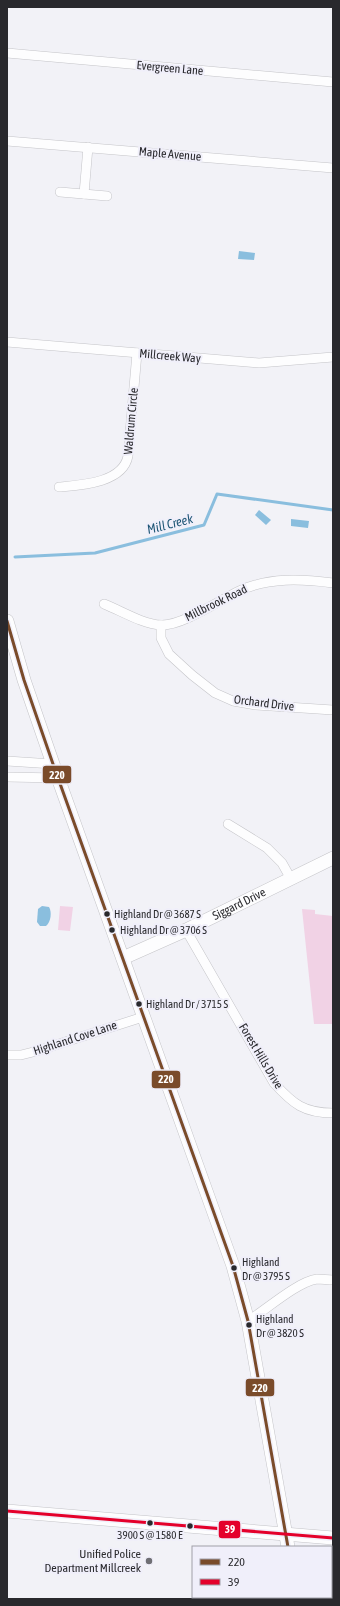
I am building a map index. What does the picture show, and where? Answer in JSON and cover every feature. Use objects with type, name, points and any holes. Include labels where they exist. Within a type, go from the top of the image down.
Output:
[{"type":"main road","points":[[7,621],[24,680],[53,764],[233,1266],[248,1321],[287,1541]]},
{"type":"main road","name":"Siggard Drive","points":[[123,958],[186,930],[333,858]]},
{"type":"main road","points":[[7,1511],[287,1541],[333,1538]]},
{"type":"street","name":"Evergreen Lane","points":[[7,54],[333,82]]},
{"type":"street","name":"Maple Avenue","points":[[7,141],[333,168]]},
{"type":"street","points":[[84,194],[88,148]]},
{"type":"street","points":[[60,192],[107,196]]},
{"type":"street","name":"Millcreek Way","points":[[7,342],[259,363],[333,357]]},
{"type":"street","name":"Waldrum Circle","points":[[60,487],[83,485],[110,477],[118,473],[125,464],[128,456],[137,353]]},
{"type":"street","name":"Millbrook Road","points":[[160,625],[173,623],[202,611],[250,586],[295,579],[333,583]]},
{"type":"street","points":[[104,604],[148,622],[160,625]]},
{"type":"street","name":"Orchard Drive","points":[[160,625],[161,638],[169,654],[215,693],[233,701],[256,705],[333,710]]},
{"type":"street","points":[[7,761],[53,764]]},
{"type":"street","points":[[7,776],[58,778]]},
{"type":"street","points":[[228,824],[267,848],[282,863],[290,879]]},
{"type":"street","name":"Forest Hills Drive","points":[[186,930],[274,1083],[290,1101],[303,1108],[322,1113],[333,1113]]},
{"type":"street","name":"Highland Cove Lane","points":[[7,1055],[21,1055],[37,1051],[143,1016]]},
{"type":"street","points":[[248,1321],[305,1283],[318,1279],[333,1280]]},
{"type":"shaded area","points":[[60,906],[73,907],[70,931],[58,930]]},
{"type":"shaded area","points":[[302,909],[315,910],[315,914],[333,916],[333,1024],[314,1024]]},
{"type":"water","points":[[239,251],[255,253],[254,260],[238,259]]},
{"type":"water","points":[[259,510],[271,520],[266,525],[255,515]]},
{"type":"water","points":[[291,519],[309,521],[308,528],[291,526]]},
{"type":"water","points":[[42,906],[49,907],[50,912],[50,920],[46,926],[40,926],[37,922],[38,909]]},
{"type":"waterway","name":"Mill Creek","points":[[15,557],[95,553],[204,525],[217,494],[333,510]]},
{"type":"transit line","name":"220","points":[[7,621],[24,680],[53,764],[233,1266],[248,1321],[288,1546]]},
{"type":"transit line","name":"39","points":[[7,1511],[333,1538]]},
{"type":"place","name":"Highland Dr @ 3687 S","points":[[107,914]]},
{"type":"place","name":"Highland Dr @ 3706 S","points":[[112,930]]},
{"type":"place","name":"Highland Dr / 3715 S","points":[[139,1004]]},
{"type":"place","name":"Highland Dr @ 3795 S","points":[[234,1268]]},
{"type":"place","name":"Highland Dr @ 3820 S","points":[[249,1325]]},
{"type":"place","name":"3900 S @ 1580 E","points":[[150,1523]]},
{"type":"place","name":"Unified Police Department Millcreek","points":[[149,1561]]}]
